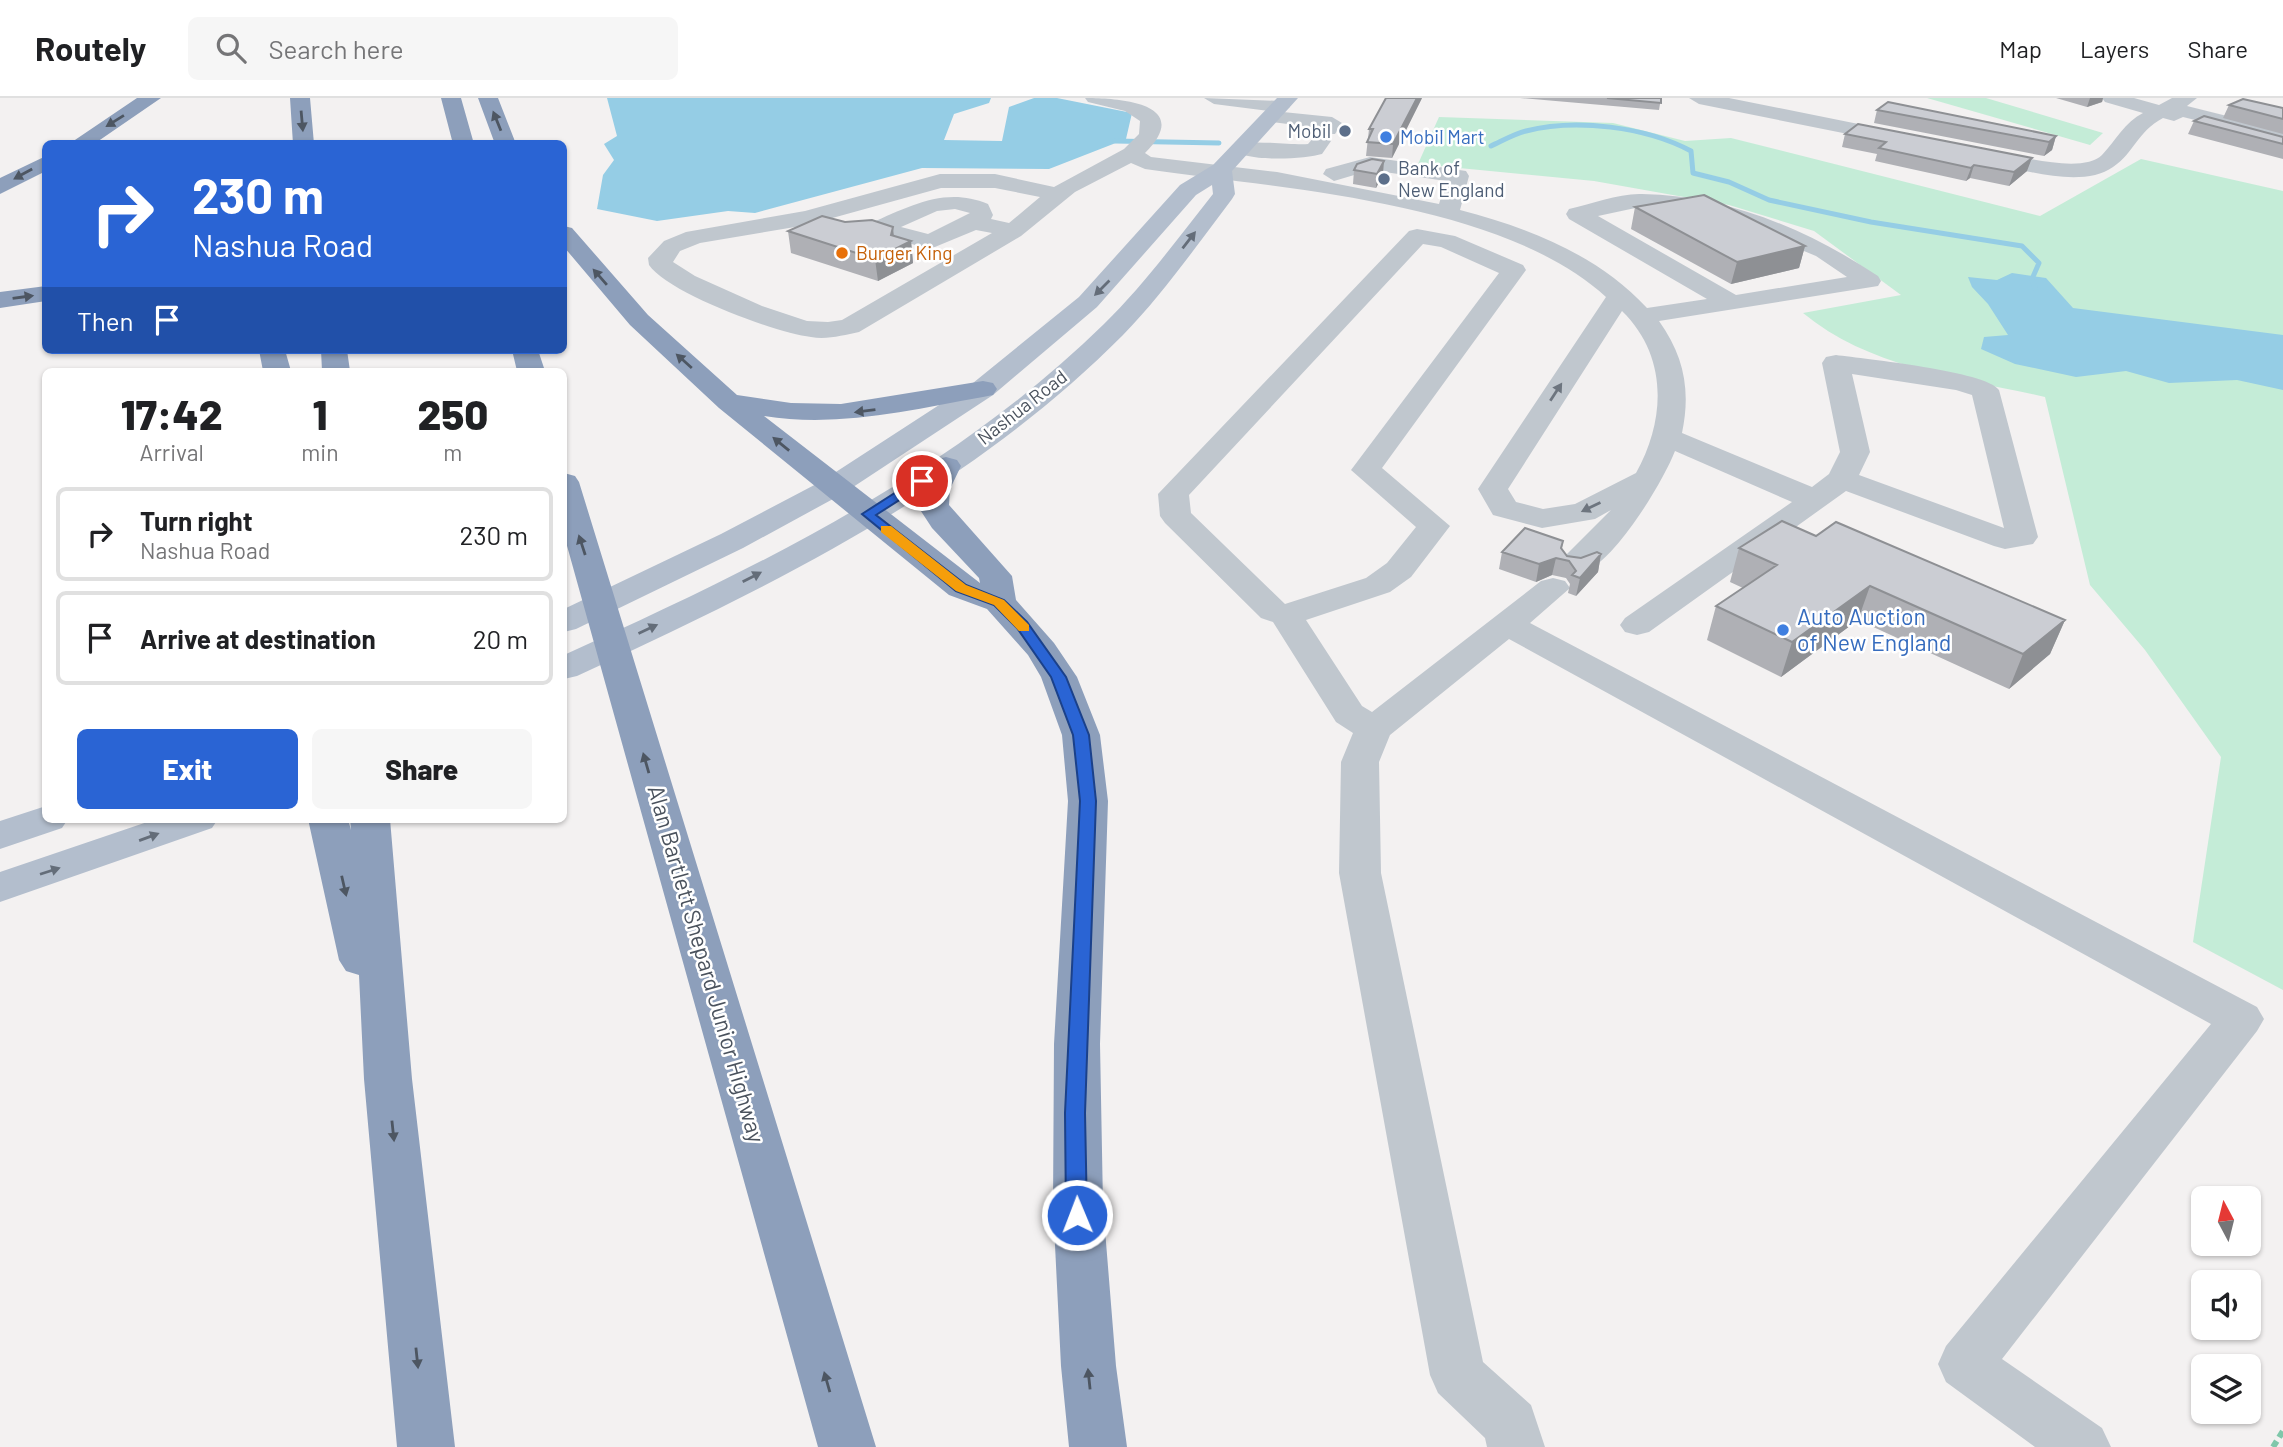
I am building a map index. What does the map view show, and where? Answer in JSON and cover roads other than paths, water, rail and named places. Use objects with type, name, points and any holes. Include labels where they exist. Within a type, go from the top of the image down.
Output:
[{"type":"highway","points":[[85,140],[151,98]]},
{"type":"highway","points":[[300,98],[304,140]]},
{"type":"highway","points":[[451,98],[463,140]]},
{"type":"highway","points":[[488,98],[504,140]]},
{"type":"highway","points":[[0,187],[42,164]]},
{"type":"highway","points":[[567,236],[639,320],[729,402],[961,588],[999,603],[1042,650],[1059,677],[1075,715],[1087,767],[1088,801],[1075,1113],[1077,1240],[1089,1381],[1098,1447]]},
{"type":"highway","points":[[0,300],[42,294]]},
{"type":"highway","points":[[729,402],[791,411],[841,413],[982,389]]},
{"type":"highway","points":[[946,466],[935,489],[933,505],[943,521],[995,576],[999,603]]},
{"type":"highway","name":"Alan Bartlett Shepard Junior Highway","points":[[567,492],[847,1447]]},
{"type":"highway","points":[[329,823],[388,1079]]},
{"type":"highway","points":[[370,823],[388,1079],[426,1447]]},
{"type":"main road","name":"Nashua Road","points":[[567,621],[676,568],[833,486],[982,389],[1053,334],[1103,287],[1188,190],[1221,170],[1280,107]]},
{"type":"main road","name":"Nashua Road","points":[[567,667],[692,609],[868,514],[946,466],[1036,398],[1120,322],[1224,194],[1221,170]]},
{"type":"main road","points":[[0,835],[42,821]]},
{"type":"main road","points":[[0,887],[186,823]]},
{"type":"street","points":[[1056,194],[995,181],[940,181],[807,218],[694,237],[672,246],[660,258],[666,272],[704,291],[806,329],[830,330],[850,326],[1013,231],[1056,194],[1141,144],[1152,125],[1143,111],[1116,101],[1095,98]]},
{"type":"street","points":[[1214,98],[1280,107],[1332,123],[1315,150],[1304,152],[1242,148]]},
{"type":"street","points":[[1699,98],[1927,144]]},
{"type":"street","points":[[2112,98],[2170,106],[2283,143]]},
{"type":"street","points":[[2128,98],[2170,106],[2283,136]]},
{"type":"street","points":[[1954,149],[2053,169],[2078,171],[2107,162],[2127,133],[2170,106]]},
{"type":"street","points":[[1141,144],[1145,163],[1186,170],[1221,170],[1307,183],[1448,213],[1516,234],[1556,251],[1595,274],[1620,294],[1641,316],[1670,362],[1672,402],[1667,437],[1650,474],[1587,555]]},
{"type":"street","points":[[1307,183],[1370,163],[1391,164],[1416,172],[1458,176],[1448,213]]},
{"type":"street","points":[[1641,316],[1733,304],[1869,281],[1824,251],[1724,210],[1640,200],[1577,214],[1733,304]]},
{"type":"street","points":[[974,222],[1013,231]]},
{"type":"street","points":[[1286,615],[1378,585],[1399,570],[1434,526],[1366,470],[1514,270],[1447,241],[1417,236],[1173,494],[1176,516],[1273,611],[1286,615],[1349,714],[1373,729]]},
{"type":"street","points":[[1620,294],[1493,489],[1504,508],[1542,519],[1584,512],[1650,474]]},
{"type":"street","points":[[1637,625],[1842,479],[1855,452],[1836,363],[1961,382],[1985,390],[2022,537],[2006,540],[1842,479]]},
{"type":"street","points":[[1667,437],[1815,500]]},
{"type":"street","points":[[1516,1447],[1511,1424],[1458,1375],[1360,873],[1360,762],[1373,729],[1553,588]]},
{"type":"street","points":[[1507,624],[2241,1019],[1965,1364],[2082,1447]]},
{"type":"water","points":[[607,98],[991,98],[989,103],[954,114],[944,140],[1002,141],[1009,107],[1034,98],[1057,98],[1132,113],[1126,139],[1049,169],[922,168],[755,213],[728,211],[657,221],[597,209],[603,175],[614,160],[604,144],[617,136]]},
{"type":"water","points":[[2012,273],[2046,278],[2073,308],[2283,335],[2283,390],[2237,380],[2169,383],[2126,371],[2076,377],[2015,364],[1981,349],[1984,337],[2008,335],[1988,304],[1972,287],[1968,277],[1997,280]]},
{"type":"waterway","points":[[1491,146],[1526,131],[1567,125],[1610,127],[1653,136],[1691,151],[1693,173],[1729,182],[1769,200],[1871,222],[2022,246],[2039,263],[2032,279],[2035,288]]},
{"type":"waterway","points":[[1115,141],[1219,143]]},
{"type":"place","name":"Mobil","points":[[1345,131]]},
{"type":"place","name":"Mobil Mart","points":[[1386,137]]},
{"type":"place","name":"Bank of New England","points":[[1384,179]]},
{"type":"place","name":"Burger King","points":[[842,253]]},
{"type":"place","name":"Auto Auction of New England","points":[[1783,630]]}]
